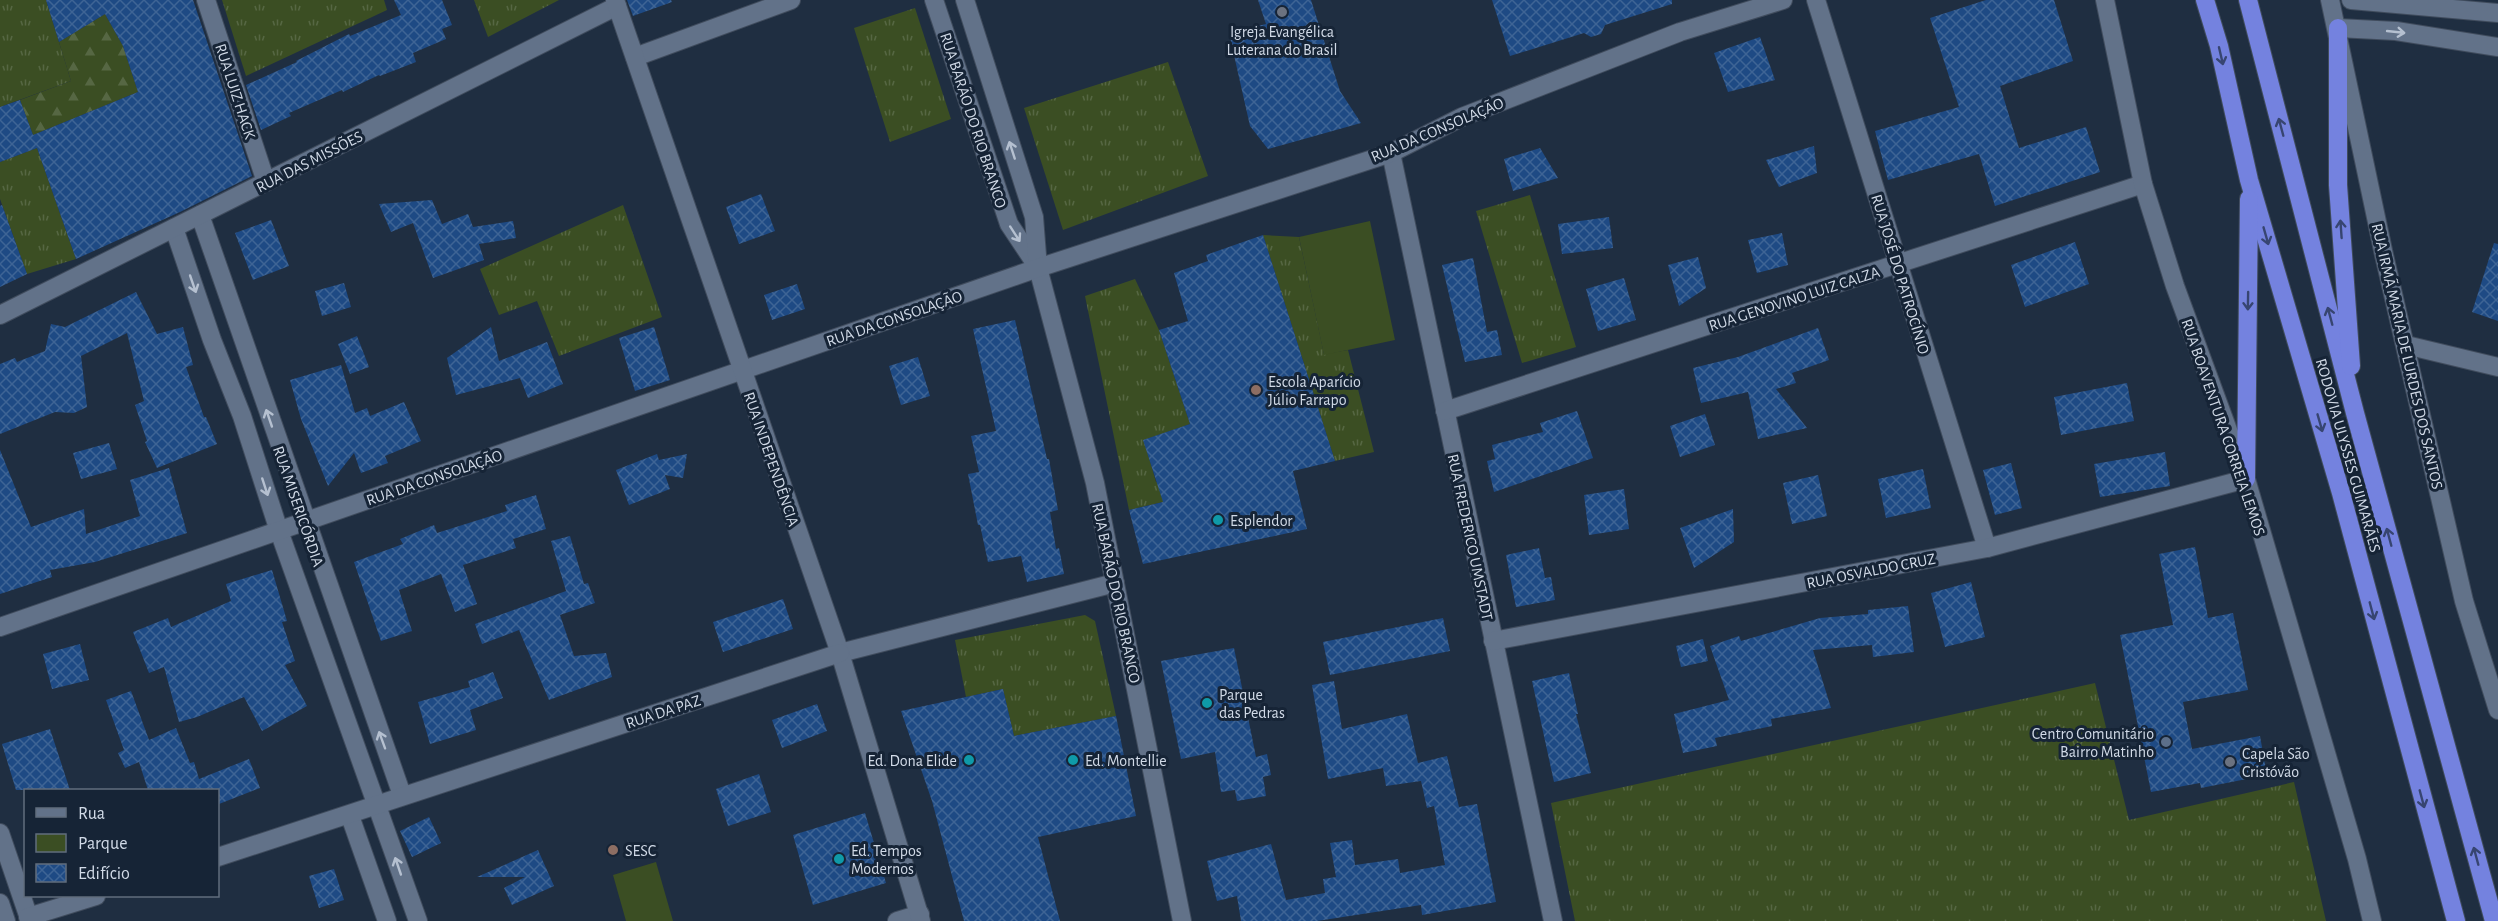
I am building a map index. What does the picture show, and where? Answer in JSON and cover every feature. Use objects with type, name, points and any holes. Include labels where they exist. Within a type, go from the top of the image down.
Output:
[{"type":"highway","name":"RODOVIA ULYSSES GUIMARÃES","points":[[2205,0],[2219,46],[2249,180],[2341,494],[2456,921]]},
{"type":"highway","name":"RODOVIA ULYSSES GUIMARÃES","points":[[2248,0],[2355,413],[2494,921]]},
{"type":"highway","points":[[2338,28],[2338,185],[2355,413]]},
{"type":"highway","points":[[2246,479],[2249,180]]},
{"type":"street","name":"RUA LUIZ HACK","points":[[206,0],[266,182]]},
{"type":"street","points":[[635,57],[791,0]]},
{"type":"street","name":"RUA BARÃO DO RIO BRANCO","points":[[934,0],[1008,224],[1038,268]]},
{"type":"street","name":"RUA BARÃO DO RIO BRANCO","points":[[965,0],[1034,217],[1038,268],[1095,483],[1182,921]]},
{"type":"street","name":"RUA DA CONSOLAÇÃO","points":[[0,627],[1038,268],[1391,153],[1462,117],[1604,61],[1680,32],[1783,0]]},
{"type":"street","name":"RUA JOSÉ DO PATROCÍNIO","points":[[1816,0],[1987,548]]},
{"type":"street","name":"RUA BOAVENTURA CORREIA LEMOS","points":[[2105,0],[2143,184],[2175,286],[2246,479],[2354,848],[2372,921]]},
{"type":"street","name":"RUA IRMÃ MARIA DE LURDES DOS SANTOS","points":[[2330,0],[2338,28],[2384,255],[2464,601],[2498,710]]},
{"type":"street","points":[[2338,28],[2396,31],[2491,46],[2492,13],[2351,0]]},
{"type":"street","name":"RUA DAS MISSÕES","points":[[0,315],[616,3]]},
{"type":"street","name":"RUA INDEPENDÊNCIA","points":[[616,3],[840,653],[921,917]]},
{"type":"street","points":[[966,98],[992,89]]},
{"type":"street","name":"RUA FREDERICO UMSTADT","points":[[1391,153],[1553,921]]},
{"type":"street","name":"RUA GENOVINO LUIZ CALZA","points":[[1445,411],[2143,184]]},
{"type":"street","name":"RUA MISERICÓRDIA","points":[[200,215],[237,327],[402,795]]},
{"type":"street","name":"RUA MISERICÓRDIA","points":[[174,228],[418,921]]},
{"type":"street","points":[[212,340],[237,327]]},
{"type":"street","points":[[2406,345],[2498,367]]},
{"type":"street","name":"RUA OSVALDO CRUZ","points":[[1493,641],[1987,548],[2246,479]]},
{"type":"street","name":"RUA DA PAZ","points":[[219,857],[350,816],[402,795],[840,653],[1115,583]]},
{"type":"street","points":[[330,676],[356,666]]},
{"type":"street","points":[[350,816],[387,921]]},
{"type":"street","points":[[0,833],[24,920],[93,897]]},
{"type":"street","points":[[0,903],[6,921]]},
{"type":"street","points":[[897,921],[921,917]]},
{"type":"green space","points":[[0,0],[46,0],[71,81],[0,107]]},
{"type":"green space","points":[[222,0],[384,0],[387,10],[246,76]]},
{"type":"green space","points":[[474,0],[559,0],[488,37]]},
{"type":"green space","points":[[915,8],[951,119],[890,142],[854,28]]},
{"type":"green space","points":[[105,14],[123,46],[138,92],[33,135],[20,100],[71,81],[59,42]]},
{"type":"green space","points":[[1168,62],[1208,176],[1063,230],[1024,108]]},
{"type":"green space","points":[[37,148],[76,259],[27,274],[0,199],[0,162]]},
{"type":"green space","points":[[1530,195],[1576,347],[1522,363],[1476,211]]},
{"type":"green space","points":[[623,205],[662,317],[559,356],[537,301],[499,315],[480,269]]},
{"type":"green space","points":[[1370,221],[1395,340],[1324,355],[1299,237]]},
{"type":"green space","points":[[1263,235],[1299,237],[1324,354],[1348,350],[1374,452],[1335,461]]},
{"type":"green space","points":[[1135,279],[1159,330],[1190,424],[1144,440],[1156,482],[1205,492],[1129,510],[1085,296]]},
{"type":"green space","points":[[1085,615],[1095,621],[1116,716],[1014,736],[1003,689],[966,697],[955,640]]},
{"type":"green space","points":[[2095,683],[2129,820],[2294,782],[2326,921],[1575,921],[1551,803]]},
{"type":"green space","points":[[656,862],[673,921],[626,921],[613,875]]},
{"type":"building","points":[[46,0],[193,0],[252,176],[180,212],[76,259],[37,148],[0,162],[0,107],[20,100],[33,135],[138,92],[123,46],[105,14],[59,42]]},
{"type":"building","points":[[394,0],[442,0],[452,25],[442,29],[446,39],[413,53],[416,62],[289,113],[291,116],[261,130],[246,85],[297,62],[349,34],[350,36],[401,15]]},
{"type":"building","points":[[627,0],[671,0],[672,2],[633,16]]},
{"type":"building","points":[[1258,0],[1311,0],[1340,91],[1361,123],[1268,149],[1250,126],[1229,33],[1266,24]]},
{"type":"building","points":[[1492,0],[1672,0],[1672,4],[1605,25],[1601,34],[1591,37],[1584,33],[1510,56]]},
{"type":"building","points":[[1986,0],[2054,0],[2073,61],[2000,86],[2019,148],[2086,127],[2100,172],[1995,206],[1979,154],[1888,180],[1875,131],[1959,107],[1930,18]]},
{"type":"building","points":[[1760,37],[1775,80],[1728,92],[1714,53]]},
{"type":"building","points":[[1814,146],[1817,173],[1779,187],[1766,160]]},
{"type":"building","points":[[1540,148],[1558,178],[1513,191],[1504,159]]},
{"type":"building","points":[[761,194],[775,231],[739,244],[726,207]]},
{"type":"building","points":[[432,200],[442,224],[468,214],[473,227],[513,221],[516,238],[479,244],[484,260],[433,278],[413,223],[391,232],[379,204]]},
{"type":"building","points":[[2,205],[27,274],[0,287],[0,206]]},
{"type":"building","points":[[1609,217],[1613,248],[1562,254],[1558,224]]},
{"type":"building","points":[[271,220],[289,266],[253,280],[235,233]]},
{"type":"building","points":[[1782,233],[1788,265],[1757,273],[1748,240]]},
{"type":"building","points":[[1263,235],[1335,461],[1293,471],[1307,529],[1143,564],[1129,510],[1163,502],[1143,440],[1190,424],[1159,330],[1188,321],[1174,273],[1208,261],[1206,255]]},
{"type":"building","points":[[2075,242],[2089,284],[2025,307],[2011,265]]},
{"type":"building","points":[[2494,243],[2498,244],[2498,321],[2472,312]]},
{"type":"building","points":[[1698,257],[1706,288],[1679,306],[1668,265]]},
{"type":"building","points":[[1473,258],[1487,332],[1497,330],[1502,355],[1465,362],[1442,265]]},
{"type":"building","points":[[1624,278],[1636,320],[1598,331],[1586,289]]},
{"type":"building","points":[[344,283],[351,307],[322,316],[315,291]]},
{"type":"building","points":[[797,284],[805,309],[772,320],[764,295]]},
{"type":"building","points":[[136,292],[157,334],[183,327],[193,365],[186,367],[204,417],[206,417],[217,444],[157,468],[145,442],[147,441],[135,405],[144,401],[127,333],[81,356],[87,407],[74,413],[55,412],[0,434],[0,364],[15,358],[17,362],[45,351],[51,324],[65,327]]},
{"type":"building","points":[[1015,320],[1047,459],[1049,459],[1058,510],[1050,512],[1056,549],[1059,548],[1064,574],[1027,582],[1021,556],[988,562],[968,474],[979,472],[971,436],[996,431],[973,329]]},
{"type":"building","points":[[491,327],[499,361],[547,342],[563,384],[528,398],[520,378],[456,395],[447,358]]},
{"type":"building","points":[[654,327],[670,380],[635,391],[619,338]]},
{"type":"building","points":[[1818,328],[1829,360],[1792,373],[1796,383],[1776,389],[1807,428],[1758,439],[1748,392],[1701,403],[1693,368],[1738,357]]},
{"type":"building","points":[[357,336],[369,367],[350,374],[338,344]]},
{"type":"building","points":[[918,357],[930,396],[901,405],[889,366]]},
{"type":"building","points":[[341,365],[355,413],[367,408],[370,416],[404,402],[421,441],[385,456],[388,463],[361,473],[354,453],[328,486],[301,419],[290,380]]},
{"type":"building","points":[[2127,383],[2134,421],[2061,435],[2054,397]]},
{"type":"building","points":[[1577,411],[1593,458],[1494,492],[1487,461],[1495,459],[1492,445],[1543,432],[1540,423]]},
{"type":"building","points":[[1705,414],[1715,445],[1680,457],[1670,426]]},
{"type":"building","points":[[109,443],[117,469],[81,479],[73,453]]},
{"type":"building","points":[[0,450],[31,527],[84,509],[86,534],[140,516],[130,480],[169,468],[187,533],[95,562],[50,570],[52,577],[0,594]]},
{"type":"building","points":[[2165,452],[2170,486],[2100,497],[2094,464]]},
{"type":"building","points":[[657,454],[659,460],[687,454],[683,478],[665,475],[670,489],[629,505],[616,470]]},
{"type":"building","points":[[2011,463],[2022,508],[1995,515],[1983,470]]},
{"type":"building","points":[[1923,469],[1931,508],[1886,518],[1878,479]]},
{"type":"building","points":[[1818,475],[1827,516],[1792,524],[1783,483]]},
{"type":"building","points":[[1624,489],[1629,529],[1589,535],[1584,495]]},
{"type":"building","points":[[536,495],[546,529],[513,539],[516,548],[463,565],[477,604],[455,612],[441,574],[399,590],[412,631],[381,641],[354,562],[403,544],[400,539],[434,525],[437,533],[507,511],[505,505]]},
{"type":"building","points":[[1733,509],[1734,542],[1694,568],[1680,528]]},
{"type":"building","points":[[570,536],[584,584],[588,583],[595,603],[560,615],[574,656],[606,653],[612,677],[549,700],[519,630],[482,644],[475,624],[566,591],[551,541]]},
{"type":"building","name":"Centro Comunitário Bairro Matinho","points":[[2195,547],[2208,618],[2233,613],[2248,690],[2183,702],[2192,749],[2260,736],[2267,775],[2201,788],[2200,783],[2151,792],[2120,635],[2173,625],[2159,554]]},
{"type":"building","points":[[1539,548],[1545,578],[1551,577],[1555,600],[1516,607],[1506,555]]},
{"type":"building","points":[[272,570],[287,621],[282,622],[295,661],[285,665],[307,706],[262,731],[244,697],[179,722],[164,667],[149,673],[133,632],[168,618],[171,627],[231,601],[226,584]]},
{"type":"building","points":[[1971,582],[1985,637],[1945,647],[1931,593]]},
{"type":"building","points":[[783,599],[793,629],[723,652],[713,622]]},
{"type":"building","points":[[1908,606],[1914,652],[1873,657],[1872,645],[1813,650],[1831,708],[1771,719],[1772,726],[1715,738],[1717,746],[1683,753],[1674,714],[1729,700],[1710,646],[1739,636],[1741,641],[1820,618],[1868,614],[1868,610]]},
{"type":"building","points":[[1443,618],[1450,651],[1330,675],[1323,642]]},
{"type":"building","points":[[1703,639],[1708,661],[1681,667],[1676,646]]},
{"type":"building","points":[[80,644],[89,680],[52,689],[43,654]]},
{"type":"building","name":"Parque das Pedras","points":[[1234,648],[1256,757],[1267,754],[1271,775],[1263,777],[1266,796],[1237,801],[1235,790],[1221,792],[1215,752],[1181,759],[1161,661]]},
{"type":"building","points":[[493,672],[503,698],[470,710],[476,730],[430,744],[418,702],[470,687],[468,681]]},
{"type":"building","points":[[1569,673],[1578,714],[1576,714],[1591,773],[1554,782],[1532,681]]},
{"type":"building","points":[[1334,681],[1342,729],[1407,714],[1418,763],[1447,756],[1459,807],[1477,804],[1496,902],[1422,915],[1421,905],[1317,921],[1241,921],[1237,896],[1217,901],[1207,861],[1271,844],[1286,900],[1325,893],[1323,879],[1336,877],[1330,843],[1352,840],[1355,865],[1398,859],[1400,873],[1445,865],[1434,806],[1427,808],[1421,781],[1386,786],[1383,768],[1328,779],[1312,685]]},
{"type":"building","points":[[1003,689],[1014,736],[1116,716],[1136,816],[1038,837],[1060,921],[964,921],[932,801],[901,711]]},
{"type":"building","points":[[131,691],[149,740],[176,728],[190,763],[194,762],[199,779],[249,759],[260,788],[219,804],[219,789],[148,789],[139,762],[125,768],[118,753],[124,750],[106,700]]},
{"type":"building","points":[[817,704],[827,731],[782,748],[772,720]]},
{"type":"building","points":[[50,729],[70,789],[16,790],[2,744]]},
{"type":"building","points":[[759,774],[771,812],[728,826],[716,789]]},
{"type":"building","name":"Ed. Tempos Modernos","points":[[865,813],[886,883],[813,905],[793,835]]},
{"type":"building","points":[[429,817],[441,843],[412,857],[400,831]]},
{"type":"building","points":[[538,850],[554,886],[512,905],[504,888],[525,877],[477,877]]},
{"type":"building","points":[[334,869],[344,900],[319,908],[309,876]]},
{"type":"place","name":"Igreja Evangélica Luterana do Brasil","points":[[1282,12]]},
{"type":"place","name":"Escola Aparício Júlio Farrapo","points":[[1256,390]]},
{"type":"place","name":"Esplendor","points":[[1218,520]]},
{"type":"place","name":"Parque das Pedras","points":[[1207,703]]},
{"type":"place","name":"Centro Comunitário Bairro Matinho","points":[[2166,742]]},
{"type":"place","name":"Ed. Dona Elide","points":[[969,760]]},
{"type":"place","name":"Ed. Montellie","points":[[1073,760]]},
{"type":"place","name":"Capela São Cristóvão","points":[[2230,762]]},
{"type":"place","name":"SESC","points":[[613,850]]},
{"type":"place","name":"Ed. Tempos Modernos","points":[[839,859]]}]
